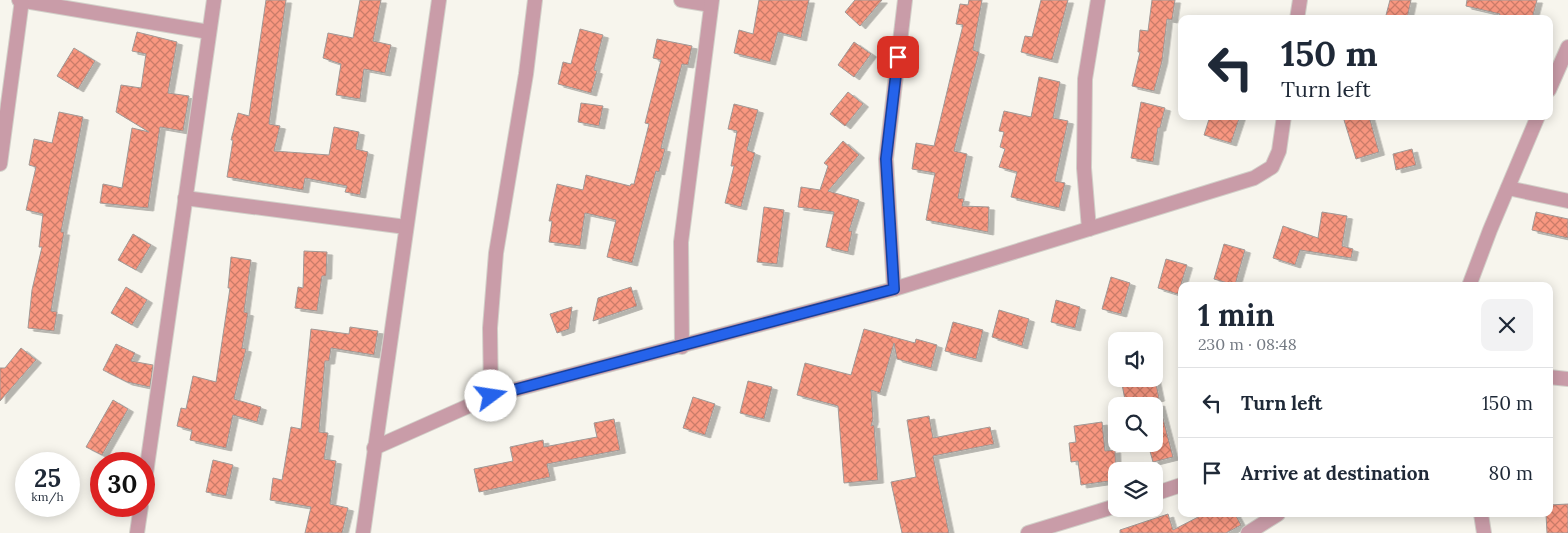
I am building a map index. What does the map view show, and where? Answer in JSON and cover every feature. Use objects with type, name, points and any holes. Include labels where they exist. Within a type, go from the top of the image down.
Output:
[{"type":"street","points":[[0,164],[21,0],[209,32]]},
{"type":"street","points":[[149,452],[214,0]]},
{"type":"street","points":[[363,533],[439,0]]},
{"type":"street","points":[[491,396],[490,328],[496,253],[526,74],[535,0]]},
{"type":"street","points":[[681,0],[711,2],[680,242],[682,347]]},
{"type":"street","points":[[894,289],[886,159],[905,0]]},
{"type":"street","points":[[1089,229],[1084,168],[1085,79],[1098,0]]},
{"type":"street","points":[[1298,15],[1300,0]]},
{"type":"street","points":[[1553,81],[1568,47]]},
{"type":"street","points":[[374,448],[491,396],[682,347],[894,289],[1254,178],[1272,167],[1280,151],[1284,120]]},
{"type":"street","points":[[1471,282],[1536,120]]},
{"type":"street","points":[[1508,188],[1568,201]]},
{"type":"street","points":[[185,198],[406,227]]},
{"type":"street","points":[[1553,377],[1568,379]]},
{"type":"street","points":[[1163,491],[1178,486]]},
{"type":"street","points":[[1028,533],[1108,508]]},
{"type":"street","points":[[137,533],[139,517]]},
{"type":"street","points":[[1248,533],[1273,517]]},
{"type":"street","points":[[1481,517],[1484,533]]},
{"type":"building","points":[[266,0],[286,0],[269,124],[280,126],[274,151],[329,155],[334,127],[359,132],[356,149],[368,152],[360,195],[345,192],[347,186],[305,178],[303,190],[227,177],[233,140],[231,140],[238,113],[249,116]]},
{"type":"building","points":[[360,0],[381,0],[373,41],[391,45],[385,73],[364,69],[360,99],[336,95],[341,64],[323,58],[328,33],[353,38]]},
{"type":"building","points":[[759,0],[809,0],[801,38],[778,32],[770,62],[734,53],[739,30],[753,34]]},
{"type":"building","points":[[855,0],[882,0],[860,26],[845,12]]},
{"type":"building","points":[[969,0],[982,0],[973,50],[979,52],[954,151],[967,154],[958,198],[964,199],[962,206],[989,207],[988,232],[926,220],[935,173],[912,169],[916,143],[934,146],[963,25],[956,24],[960,4],[968,5]]},
{"type":"building","points":[[1041,0],[1068,0],[1052,60],[1021,52],[1025,36],[1032,37]]},
{"type":"building","points":[[1152,0],[1175,0],[1172,20],[1167,19],[1162,61],[1154,91],[1132,86],[1140,52],[1138,52],[1140,30],[1148,31]]},
{"type":"building","points":[[1390,0],[1411,0],[1408,15],[1386,15]]},
{"type":"building","points":[[1467,0],[1537,0],[1533,15],[1500,15],[1466,6]]},
{"type":"building","points":[[580,29],[603,35],[594,70],[597,71],[591,93],[558,84],[563,62],[571,64]]},
{"type":"building","points":[[137,32],[177,42],[168,93],[189,96],[183,131],[160,127],[148,208],[100,203],[103,184],[122,188],[132,128],[149,132],[116,112],[121,85],[141,88],[146,54],[132,51]]},
{"type":"building","points":[[657,39],[692,46],[688,65],[682,64],[661,148],[665,149],[659,172],[656,171],[632,263],[607,257],[616,220],[585,213],[580,246],[549,242],[552,221],[549,221],[557,184],[583,190],[586,175],[630,186],[634,184],[649,124],[645,123],[661,60],[653,58]]},
{"type":"building","points":[[854,42],[871,54],[854,77],[838,65]]},
{"type":"building","points":[[74,48],[95,61],[78,89],[57,76]]},
{"type":"building","points":[[1039,77],[1060,82],[1053,118],[1068,121],[1055,181],[1065,183],[1059,208],[1011,197],[1017,172],[999,167],[1005,149],[1000,147],[1004,132],[999,131],[1004,111],[1031,117]]},
{"type":"building","points":[[848,92],[863,104],[845,126],[830,114]]},
{"type":"building","points":[[1141,102],[1165,108],[1160,128],[1158,128],[1153,162],[1131,158]]},
{"type":"building","points":[[581,103],[603,106],[599,126],[578,122]]},
{"type":"building","points":[[734,104],[758,110],[747,150],[755,153],[741,207],[725,203],[734,166],[731,166],[737,131],[728,129]]},
{"type":"building","points":[[59,112],[83,117],[61,232],[64,232],[51,311],[57,312],[54,331],[28,328],[32,290],[42,247],[39,247],[43,214],[26,210],[36,167],[29,165],[34,139],[52,143]]},
{"type":"building","points":[[1209,120],[1239,120],[1231,143],[1204,135]]},
{"type":"building","points":[[1344,120],[1370,120],[1379,152],[1356,159]]},
{"type":"building","points":[[843,141],[859,155],[828,191],[859,200],[849,231],[852,231],[848,252],[826,247],[834,212],[798,207],[801,187],[820,190],[828,166],[824,163]]},
{"type":"building","points":[[1412,149],[1416,165],[1396,170],[1393,154]]},
{"type":"building","points":[[764,207],[784,210],[777,264],[757,262]]},
{"type":"building","points":[[1322,212],[1347,216],[1342,246],[1353,249],[1351,258],[1300,250],[1295,265],[1273,258],[1283,226],[1318,238]]},
{"type":"building","points":[[1536,212],[1568,219],[1568,238],[1532,230]]},
{"type":"building","points":[[133,234],[151,245],[136,270],[118,260]]},
{"type":"building","points":[[1224,244],[1245,250],[1236,282],[1224,282],[1214,279]]},
{"type":"building","points":[[304,251],[327,252],[326,276],[322,276],[317,311],[295,308],[298,287],[303,288]]},
{"type":"building","points":[[231,257],[251,260],[244,312],[248,313],[242,348],[246,349],[234,399],[261,407],[257,422],[233,415],[226,448],[190,440],[192,430],[177,426],[181,408],[186,409],[193,376],[216,382],[230,288],[228,288]]},
{"type":"building","points":[[1166,259],[1187,265],[1182,282],[1178,282],[1178,294],[1158,288]]},
{"type":"building","points":[[1111,277],[1130,283],[1121,314],[1102,309]]},
{"type":"building","points":[[126,287],[147,300],[132,325],[111,313]]},
{"type":"building","points":[[631,287],[637,306],[593,321],[598,298]]},
{"type":"building","points":[[1056,300],[1080,307],[1075,328],[1051,322]]},
{"type":"building","points":[[572,307],[569,329],[557,333],[550,314]]},
{"type":"building","points":[[999,310],[1029,319],[1022,346],[992,337]]},
{"type":"building","points":[[953,322],[983,330],[976,359],[945,351]]},
{"type":"building","points":[[350,327],[378,331],[374,355],[331,348],[329,361],[325,361],[319,432],[328,433],[324,459],[336,461],[330,504],[348,508],[342,533],[305,533],[311,507],[270,500],[273,478],[282,480],[291,427],[301,429],[311,329],[349,334]]},
{"type":"building","points":[[864,329],[915,343],[916,339],[937,345],[931,368],[897,359],[894,343],[880,393],[871,390],[873,419],[871,426],[874,425],[878,480],[844,483],[838,406],[797,395],[805,363],[851,375]]},
{"type":"building","points":[[116,344],[135,353],[131,361],[153,365],[150,387],[127,382],[103,370]]},
{"type":"building","points":[[21,348],[36,360],[0,401],[0,368],[5,368]]},
{"type":"building","points":[[748,381],[772,387],[764,419],[740,413]]},
{"type":"building","points":[[1123,387],[1157,387],[1159,397],[1124,397]]},
{"type":"building","points":[[693,397],[715,404],[705,435],[683,428]]},
{"type":"building","points":[[113,400],[128,409],[104,452],[96,452],[86,447]]},
{"type":"building","points":[[929,416],[933,438],[990,427],[994,444],[933,456],[949,533],[902,533],[891,482],[916,477],[907,420]]},
{"type":"building","points":[[1163,418],[1173,457],[1153,462],[1150,452],[1163,452]]},
{"type":"building","points":[[614,419],[620,450],[547,464],[550,477],[479,492],[474,469],[513,461],[510,447],[543,440],[544,447],[597,437],[594,423]]},
{"type":"building","points":[[1102,422],[1105,451],[1115,452],[1115,462],[1108,462],[1108,481],[1081,485],[1078,461],[1071,462],[1069,443],[1076,442],[1074,426]]},
{"type":"building","points":[[213,460],[233,465],[226,496],[206,492]]},
{"type":"building","points":[[1568,504],[1568,533],[1547,533],[1546,517],[1553,517],[1553,505]]},
{"type":"building","points":[[1168,514],[1173,530],[1198,517],[1237,517],[1241,525],[1226,533],[1120,533],[1120,530]]},
{"type":"route","points":[[491,396],[682,347],[894,289],[886,159],[898,57]]}]
